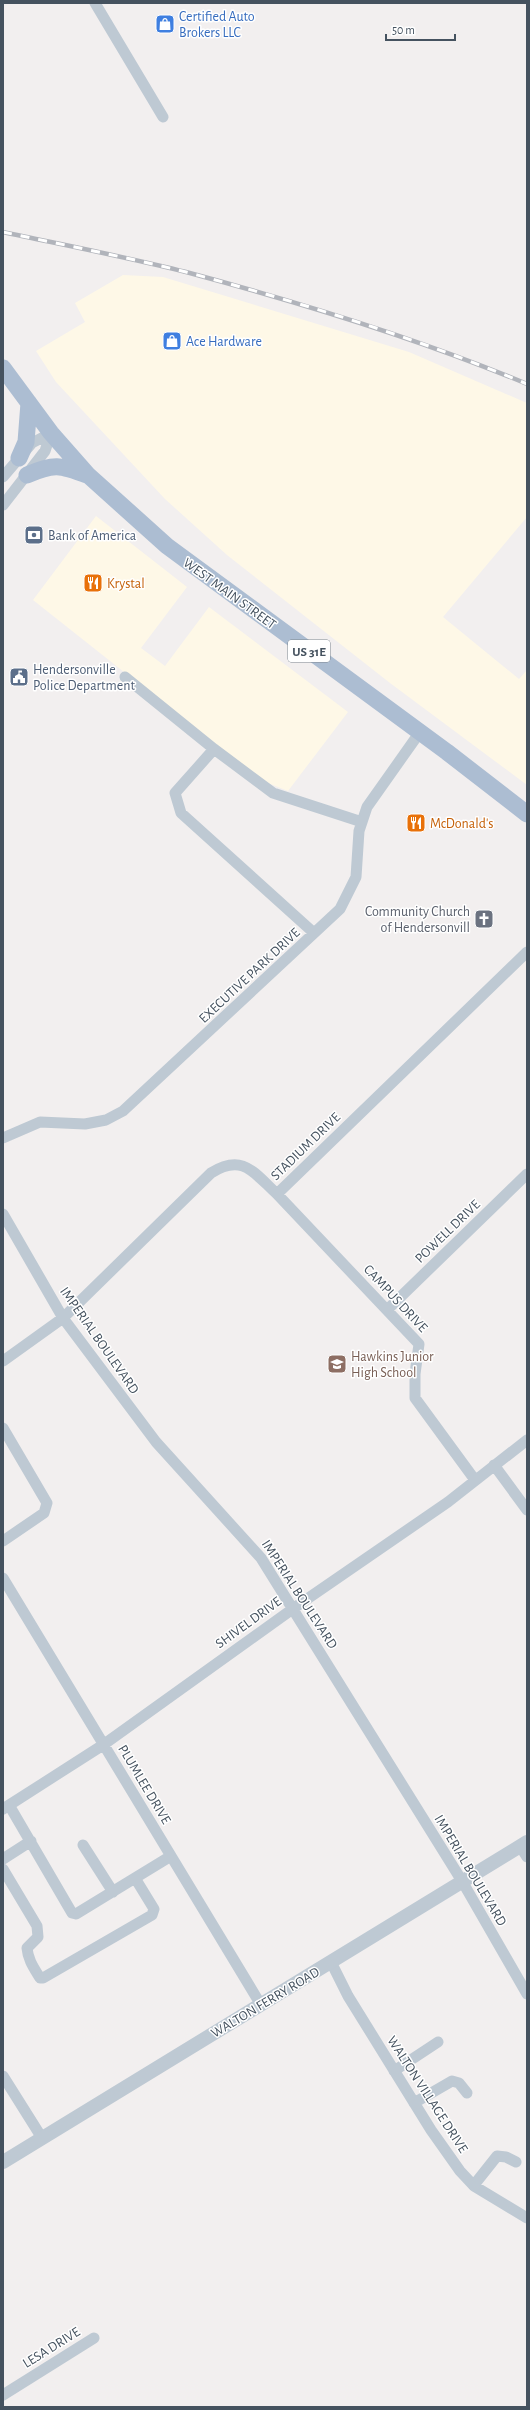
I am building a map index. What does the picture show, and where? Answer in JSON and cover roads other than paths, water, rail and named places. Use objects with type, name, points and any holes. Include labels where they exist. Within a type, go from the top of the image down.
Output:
[{"type":"main road","name":"WEST MAIN STREET","points":[[3,368],[51,433],[88,475],[167,546],[420,732],[527,814]]},
{"type":"main road","points":[[19,458],[26,442],[29,403]]},
{"type":"main road","points":[[27,475],[46,466],[57,465],[88,475]]},
{"type":"street","points":[[95,3],[163,117]]},
{"type":"street","points":[[3,477],[32,443],[51,433]]},
{"type":"street","points":[[3,505],[45,451],[51,433]]},
{"type":"street","points":[[125,677],[214,750],[273,793],[362,822]]},
{"type":"street","name":"EXECUTIVE PARK DRIVE","points":[[3,1138],[40,1122],[85,1124],[106,1120],[123,1111],[340,909],[356,878],[359,831],[367,807],[420,732]]},
{"type":"street","points":[[214,750],[175,793],[181,813],[314,933]]},
{"type":"street","name":"STADIUM DRIVE","points":[[3,1361],[63,1318],[211,1173],[224,1165],[234,1163],[243,1166],[277,1194],[527,952]]},
{"type":"street","name":"POWELL DRIVE","points":[[388,1309],[527,1174]]},
{"type":"street","name":"CAMPUS DRIVE","points":[[277,1194],[388,1309],[419,1344],[415,1374],[415,1398],[475,1480]]},
{"type":"street","name":"IMPERIAL BOULEVARD","points":[[3,1214],[63,1318],[156,1442],[261,1558],[294,1608],[462,1881],[527,1994]]},
{"type":"street","points":[[3,1428],[47,1503],[44,1513],[3,1541]]},
{"type":"street","name":"SHIVEL DRIVE","points":[[6,1807],[104,1745],[294,1608],[448,1502],[527,1440]]},
{"type":"street","points":[[494,1465],[527,1510]]},
{"type":"street","name":"PLUMLEE DRIVE","points":[[3,1578],[261,2005]]},
{"type":"street","points":[[6,1807],[30,1841],[72,1913],[76,1914],[171,1856]]},
{"type":"street","points":[[3,1859],[30,1841]]},
{"type":"street","points":[[83,1845],[113,1892]]},
{"type":"street","name":"WALTON FERRY ROAD","points":[[3,2162],[462,1881],[525,1848]]},
{"type":"street","points":[[3,1869],[37,1926],[38,1937],[27,1948],[27,1952],[28,1959],[40,1978],[43,1978],[152,1915],[154,1909],[135,1878]]},
{"type":"street","name":"WALTON VILLAGE DRIVE","points":[[331,1962],[348,1996],[394,2071],[456,2165],[474,2185],[527,2218]]},
{"type":"street","points":[[394,2071],[438,2042]]},
{"type":"street","points":[[3,2076],[42,2138]]},
{"type":"street","points":[[414,2103],[452,2081],[459,2083],[467,2093]]},
{"type":"street","points":[[474,2185],[497,2156],[506,2157],[516,2162]]},
{"type":"street","name":"LESA DRIVE","points":[[3,2395],[94,2338]]},
{"type":"railway","points":[[3,232],[186,272],[273,296],[359,322],[444,351],[527,384]]},
{"type":"place","name":"Certified Auto Brokers LLC","points":[[165,24]]},
{"type":"place","name":"Ace Hardware","points":[[172,341]]},
{"type":"place","name":"Bank of America","points":[[34,535]]},
{"type":"place","name":"Krystal","points":[[93,583]]},
{"type":"place","name":"Hendersonville Police Department","points":[[19,677]]},
{"type":"place","name":"McDonald's","points":[[416,823]]},
{"type":"place","name":"Community Church of Hendersonvill","points":[[484,919]]},
{"type":"place","name":"Hawkins Junior High School","points":[[337,1364]]}]
